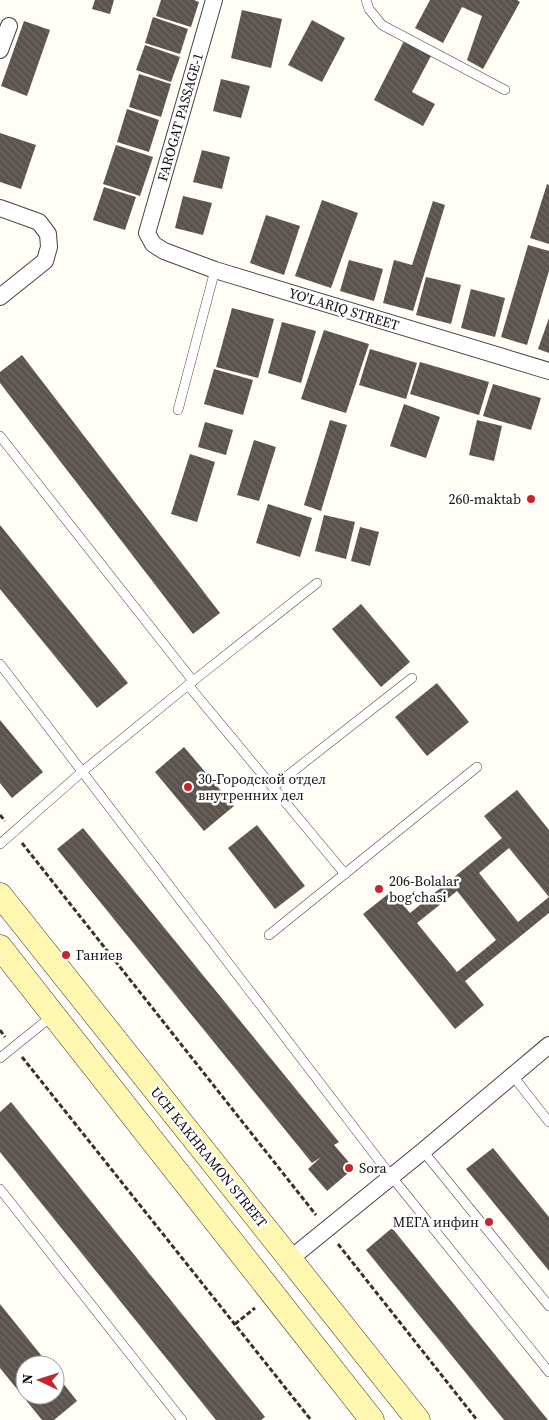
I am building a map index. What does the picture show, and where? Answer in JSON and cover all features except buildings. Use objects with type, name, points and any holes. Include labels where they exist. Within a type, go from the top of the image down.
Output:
[{"type":"main road","name":"UCH KAKHRAMON STREET","points":[[0,895],[418,1420]]},
{"type":"main road","points":[[0,947],[372,1420]]},
{"type":"street","name":"FAROGAT PASSAGE-1","points":[[147,233],[214,0]]},
{"type":"street","points":[[0,50],[9,26]]},
{"type":"street","points":[[0,208],[39,222],[48,234],[49,247],[45,261],[0,298]]},
{"type":"street","name":"YO'LARIQ STREET","points":[[147,233],[154,244],[164,251],[215,270],[549,371]]},
{"type":"street","points":[[290,1259],[549,1045]]},
{"type":"lane","points":[[366,0],[369,9],[382,25],[505,90]]},
{"type":"lane","points":[[178,410],[215,270]]},
{"type":"lane","points":[[0,436],[191,683],[345,874]]},
{"type":"lane","points":[[0,844],[83,771],[317,583]]},
{"type":"lane","points":[[0,664],[391,1176],[549,1372]]},
{"type":"lane","points":[[273,787],[412,678]]},
{"type":"lane","points":[[269,935],[477,767]]},
{"type":"lane","points":[[0,1058],[54,1014]]},
{"type":"lane","points":[[513,1076],[549,1122]]},
{"type":"lane","points":[[423,1151],[549,1306]]},
{"type":"lane","points":[[0,1189],[182,1420]]},
{"type":"path","points":[[0,815],[477,1420]]},
{"type":"path","points":[[0,1030],[311,1420]]},
{"type":"place","name":"260-maktab","points":[[531,499]]},
{"type":"place","name":"30-Городской отдел внутренних дел","points":[[188,787]]},
{"type":"place","name":"206-Bolalar bogʻchasi","points":[[379,889]]},
{"type":"place","name":"Ганиев","points":[[66,955]]},
{"type":"place","name":"Sora","points":[[349,1168]]},
{"type":"place","name":"МЕГА инфин","points":[[489,1222]]}]
